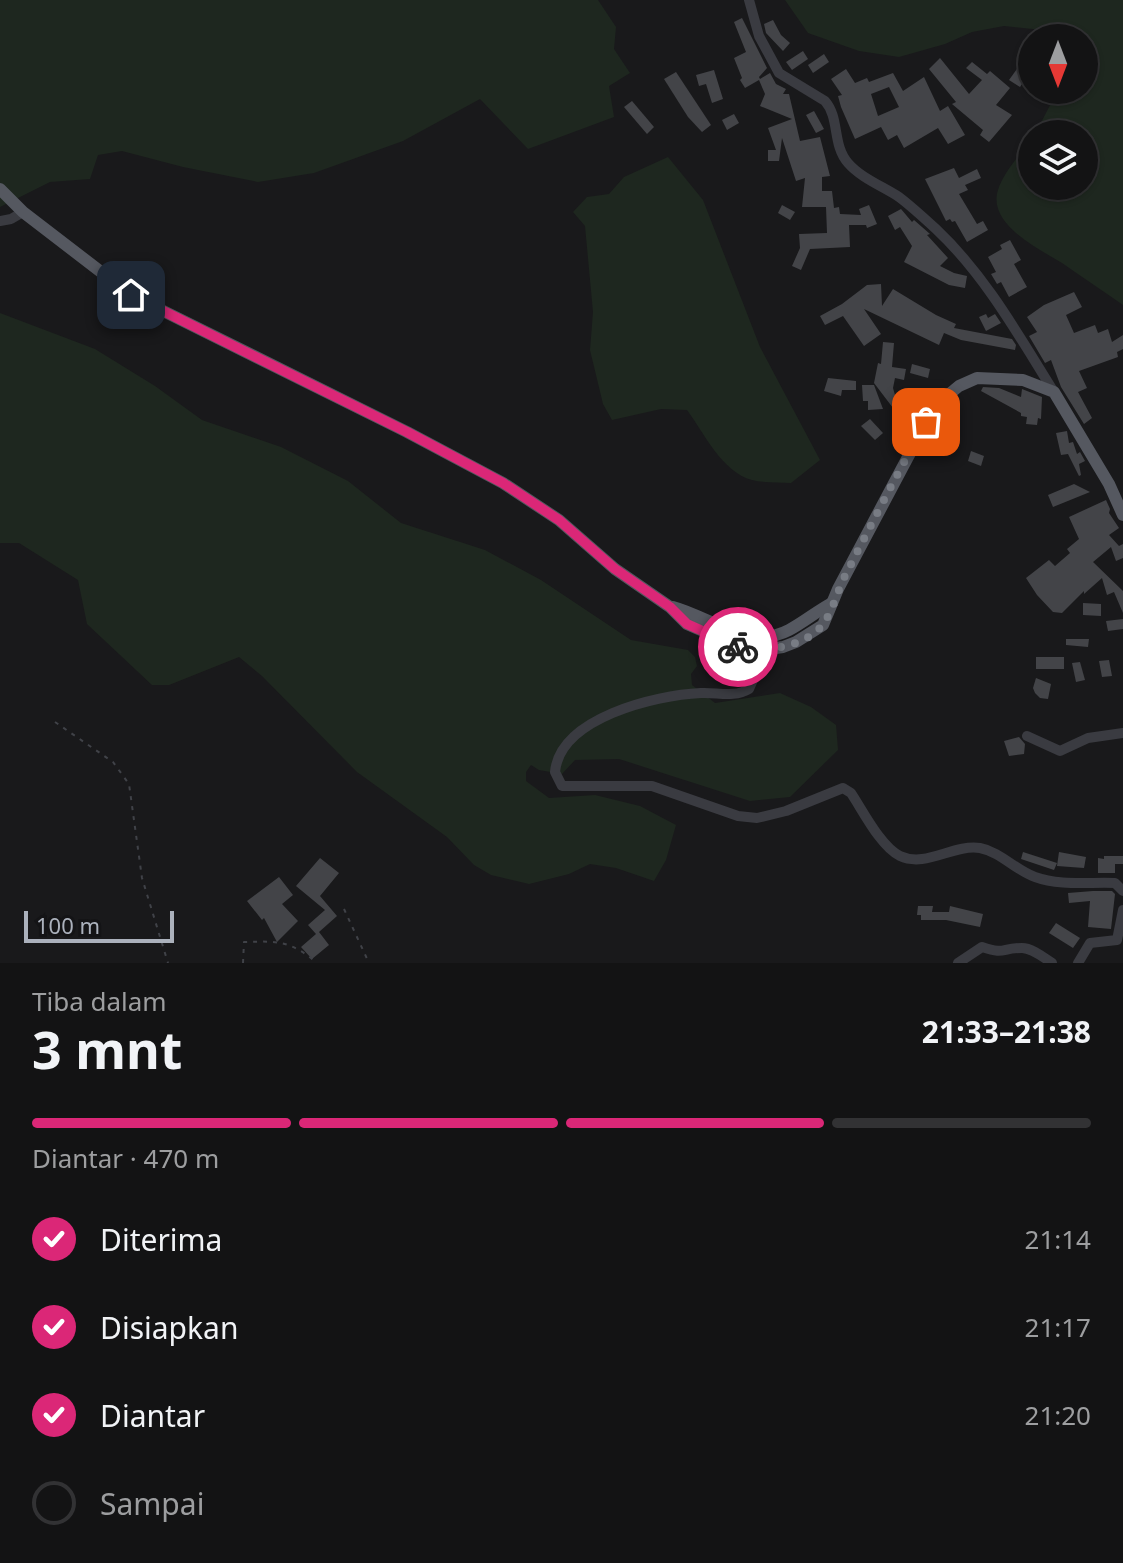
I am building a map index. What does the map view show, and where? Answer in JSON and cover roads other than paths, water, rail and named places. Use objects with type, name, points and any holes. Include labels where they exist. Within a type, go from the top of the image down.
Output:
[{"type":"main road","points":[[0,189],[23,212],[131,295],[503,483],[559,520],[615,569],[670,607],[687,624],[740,647],[762,650],[783,647],[823,625],[838,589],[935,406],[943,397],[977,378],[1023,380],[1054,392],[1109,484],[1123,515]]},
{"type":"main road","points":[[670,607],[694,613],[750,637],[789,630],[832,603]]},
{"type":"street","points":[[749,0],[759,36],[779,73],[831,107],[839,149],[849,163],[901,199],[937,230],[980,279],[1013,325],[1054,392]]},
{"type":"street","points":[[0,221],[23,212]]},
{"type":"street","points":[[707,634],[720,651],[749,667],[753,680],[749,689],[735,694],[702,692],[675,695],[617,712],[592,723],[573,735],[562,749],[555,772],[562,786],[652,786],[738,816],[757,818],[786,811],[843,788],[851,793],[890,850],[901,856],[920,858],[981,848],[1007,859],[1031,876],[1049,881],[1115,883],[1123,891]]},
{"type":"street","points":[[1027,736],[1060,751],[1093,737],[1123,733]]},
{"type":"street","points":[[1078,963],[1090,943],[1117,940],[1123,910]]},
{"type":"street","points":[[958,963],[982,947],[997,953],[1022,948],[1052,963]]}]
